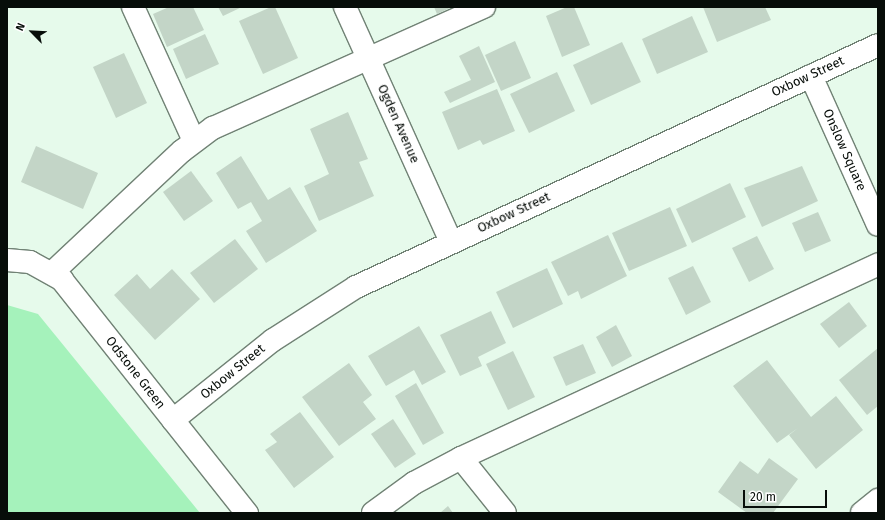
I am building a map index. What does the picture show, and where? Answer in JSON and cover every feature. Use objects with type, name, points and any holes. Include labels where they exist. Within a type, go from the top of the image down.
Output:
[{"type":"street","points":[[133,7],[194,141]]},
{"type":"street","name":"Ogden Avenue","points":[[345,7],[451,242]]},
{"type":"street","points":[[53,272],[194,141],[213,128],[369,60],[484,7]]},
{"type":"street","name":"Oxbow Street","points":[[173,420],[309,315],[356,287],[878,45]]},
{"type":"street","name":"Onslow Square","points":[[811,76],[878,225]]},
{"type":"street","name":"Odstone Green","points":[[7,260],[30,262],[53,272],[247,513]]},
{"type":"street","points":[[373,513],[414,483],[461,458],[878,264]]},
{"type":"street","points":[[461,458],[505,513]]},
{"type":"street","points":[[862,513],[878,500]]},
{"type":"green space","points":[[7,305],[38,314],[200,513],[7,513]]},
{"type":"building","points":[[169,7],[193,7],[204,30],[167,47],[153,14]]},
{"type":"building","points":[[218,7],[242,7],[223,16]]},
{"type":"building","points":[[271,7],[275,7],[298,58],[263,74],[239,21]]},
{"type":"building","points":[[434,7],[452,7],[437,14]]},
{"type":"building","points":[[567,7],[574,7],[590,45],[562,57],[546,16]]},
{"type":"building","points":[[703,7],[765,7],[771,20],[717,42]]},
{"type":"building","points":[[692,16],[708,52],[657,74],[642,39]]},
{"type":"building","points":[[205,34],[219,64],[186,79],[173,49]]},
{"type":"building","points":[[515,41],[531,78],[501,91],[485,55]]},
{"type":"building","points":[[622,42],[641,82],[591,105],[573,65]]},
{"type":"building","points":[[479,46],[495,82],[450,103],[444,92],[471,80],[459,56]]},
{"type":"building","points":[[124,53],[147,103],[116,118],[93,67]]},
{"type":"building","points":[[557,72],[575,111],[529,133],[510,94]]},
{"type":"building","points":[[497,89],[515,131],[483,145],[480,140],[458,150],[442,112]]},
{"type":"building","points":[[348,112],[368,159],[359,162],[374,196],[319,221],[304,186],[329,174],[310,129]]},
{"type":"building","points":[[36,146],[98,173],[83,209],[21,182]]},
{"type":"building","points":[[241,156],[268,200],[290,187],[317,231],[266,263],[246,231],[262,221],[251,202],[238,209],[216,173]]},
{"type":"building","points":[[802,166],[818,201],[762,227],[744,188]]},
{"type":"building","points":[[191,171],[213,201],[184,221],[163,192]]},
{"type":"building","points":[[730,183],[746,217],[692,243],[676,209]]},
{"type":"building","points":[[670,207],[687,246],[629,271],[612,233]]},
{"type":"building","points":[[818,212],[831,241],[805,252],[792,223]]},
{"type":"building","points":[[608,235],[627,276],[581,299],[578,291],[568,296],[551,262]]},
{"type":"building","points":[[757,236],[774,269],[749,282],[732,248]]},
{"type":"building","points":[[235,239],[258,269],[214,303],[190,273]]},
{"type":"building","points":[[693,266],[711,302],[686,315],[668,278]]},
{"type":"building","points":[[547,268],[563,304],[513,328],[496,292]]},
{"type":"building","points":[[172,269],[200,299],[155,340],[114,295],[137,274],[150,289]]},
{"type":"building","points":[[849,302],[867,326],[839,348],[820,324]]},
{"type":"building","points":[[491,311],[506,343],[478,357],[482,366],[460,376],[440,335]]},
{"type":"building","points":[[616,325],[632,356],[612,367],[596,337]]},
{"type":"building","points":[[419,326],[446,372],[422,385],[414,370],[386,386],[368,356]]},
{"type":"building","points":[[583,344],[596,373],[566,386],[553,357]]},
{"type":"building","points":[[878,348],[878,406],[867,415],[839,380]]},
{"type":"building","points":[[513,351],[535,397],[508,410],[486,364]]},
{"type":"building","points":[[767,360],[811,417],[836,396],[863,430],[816,469],[789,435],[798,428],[777,443],[733,386]]},
{"type":"building","points":[[349,363],[372,395],[363,402],[376,419],[339,446],[302,397]]},
{"type":"building","points":[[416,383],[444,433],[423,445],[395,396]]},
{"type":"building","points":[[300,412],[334,457],[294,488],[265,450],[277,442],[270,434]]},
{"type":"building","points":[[393,419],[416,454],[395,468],[371,434]]},
{"type":"building","points":[[769,458],[798,479],[773,513],[747,513],[718,492],[740,461],[758,474]]},
{"type":"building","points":[[448,506],[453,513],[440,513]]}]
